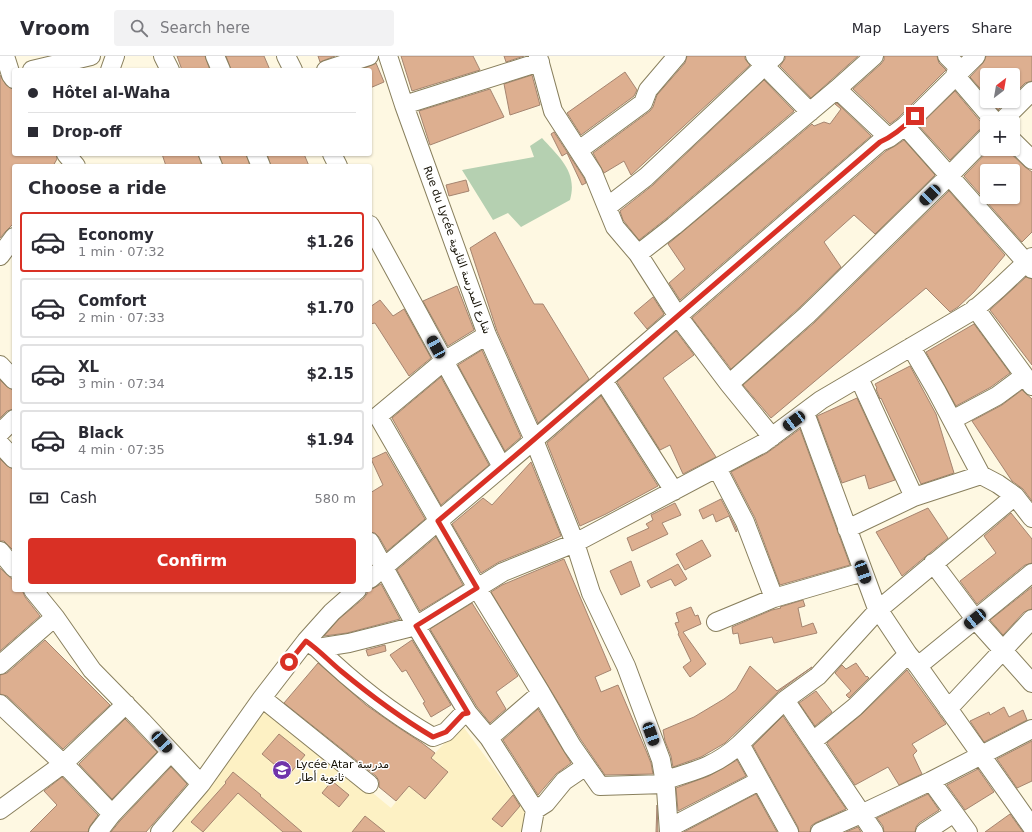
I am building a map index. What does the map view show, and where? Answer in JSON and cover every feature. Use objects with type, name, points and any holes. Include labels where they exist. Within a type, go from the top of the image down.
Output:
[{"type":"street","points":[[4,56],[10,76]]},
{"type":"street","points":[[40,68],[91,56]]},
{"type":"street","points":[[111,68],[115,56]]},
{"type":"street","points":[[163,56],[169,68]]},
{"type":"street","points":[[215,56],[220,68]]},
{"type":"street","points":[[286,56],[291,68]]},
{"type":"street","points":[[332,68],[369,56]]},
{"type":"street","name":"Rue du Lycée شارع المدرسة الثانوية","points":[[388,56],[404,105],[487,335],[534,440],[575,543],[591,593],[626,666],[661,760],[665,782],[669,830]]},
{"type":"street","points":[[579,150],[643,103],[648,90],[677,56]]},
{"type":"street","points":[[638,254],[674,226],[810,112],[874,56]]},
{"type":"street","points":[[947,56],[958,67],[955,75]]},
{"type":"street","points":[[372,577],[880,142],[889,138],[905,126],[955,75],[976,56]]},
{"type":"street","points":[[404,105],[539,59],[553,111],[593,173],[615,227],[638,254],[678,316],[729,384],[772,437]]},
{"type":"street","points":[[607,207],[646,177],[765,59],[810,112]]},
{"type":"street","points":[[955,75],[990,116]]},
{"type":"street","points":[[837,89],[889,138]]},
{"type":"street","points":[[1007,116],[1032,91]]},
{"type":"street","points":[[312,645],[349,643],[416,626],[503,572],[575,543],[674,491],[762,444],[821,400],[975,308],[1030,263],[905,126]]},
{"type":"street","points":[[729,384],[807,315],[980,144]]},
{"type":"street","points":[[1020,148],[1032,160]]},
{"type":"street","points":[[372,229],[502,467]]},
{"type":"street","points":[[0,256],[12,239]]},
{"type":"street","points":[[952,420],[1028,381],[975,308]]},
{"type":"street","points":[[487,335],[444,361],[378,416],[477,588],[572,746],[600,786],[665,782],[705,768],[729,754],[785,700],[818,676],[878,610],[1015,496]]},
{"type":"street","points":[[911,347],[981,475],[998,484],[1015,496],[1032,518]]},
{"type":"street","points":[[0,365],[12,378]]},
{"type":"street","points":[[859,378],[914,497]]},
{"type":"street","points":[[603,380],[674,491]]},
{"type":"street","points":[[804,413],[878,610],[1032,827]]},
{"type":"street","points":[[0,433],[12,421]]},
{"type":"street","points":[[0,444],[12,457]]},
{"type":"street","points":[[717,468],[745,522],[774,598]]},
{"type":"street","points":[[847,529],[914,497],[981,475]]},
{"type":"street","points":[[372,546],[416,626],[468,713],[489,738],[535,810],[531,832]]},
{"type":"street","points":[[933,563],[975,619],[1032,683]]},
{"type":"street","points":[[716,622],[774,598],[863,572]]},
{"type":"street","points":[[813,741],[913,660],[975,619],[1032,573]]},
{"type":"street","points":[[34,592],[55,617],[92,670],[201,784]]},
{"type":"street","points":[[160,832],[201,784],[262,698],[312,645],[332,612],[356,592]]},
{"type":"street","points":[[0,665],[55,617]]},
{"type":"street","points":[[948,709],[1032,619]]},
{"type":"street","points":[[312,645],[340,670],[373,696],[433,737],[446,732],[463,714],[468,713]]},
{"type":"street","points":[[489,738],[540,693]]},
{"type":"street","points":[[262,698],[369,784]]},
{"type":"street","points":[[785,700],[874,832]]},
{"type":"street","points":[[0,704],[63,764],[112,814]]},
{"type":"street","points":[[0,810],[63,764],[126,704]]},
{"type":"street","points":[[820,832],[931,781],[1032,729]]},
{"type":"street","points":[[740,744],[789,832]]},
{"type":"street","points":[[98,832],[112,814],[171,752]]},
{"type":"street","points":[[535,810],[546,803],[564,781],[586,766]]},
{"type":"street","points":[[669,830],[759,780]]},
{"type":"street","points":[[931,781],[968,832]]},
{"type":"street","points":[[925,832],[954,813]]},
{"type":"shaded area","name":"Lycée Atar مدرسة ثانوية أطار","points":[[268,707],[391,808],[435,753],[462,725],[533,821],[522,832],[171,832]]},
{"type":"green space","points":[[542,138],[560,159],[569,173],[572,190],[570,200],[521,227],[508,213],[493,220],[462,170],[534,157],[530,146]]},
{"type":"building","points":[[177,56],[205,56],[209,68],[181,68]]},
{"type":"building","points":[[226,56],[264,56],[269,68],[230,68]]},
{"type":"building","points":[[318,56],[335,56],[320,62]]},
{"type":"building","points":[[401,56],[473,56],[480,70],[412,91]]},
{"type":"building","points":[[504,56],[524,56],[506,62]]},
{"type":"building","points":[[687,56],[745,56],[745,59],[750,65],[631,175],[624,161],[604,173],[593,153],[650,111],[657,95],[685,63]]},
{"type":"building","points":[[785,56],[858,56],[811,98],[780,66],[785,59]]},
{"type":"building","points":[[884,56],[937,56],[939,63],[946,70],[898,118],[890,124],[853,89],[881,64],[884,60]]},
{"type":"building","points":[[986,56],[1032,56],[1032,81],[1025,83],[1020,88],[1020,68],[980,68],[980,88],[970,77],[983,63]]},
{"type":"building","points":[[376,63],[384,82],[372,87],[372,68],[365,68]]},
{"type":"building","points":[[625,72],[637,90],[634,96],[581,135],[567,113]]},
{"type":"building","points":[[0,75],[6,85],[12,89],[12,156],[56,156],[57,159],[54,164],[12,164],[12,225],[0,238]]},
{"type":"building","points":[[532,75],[540,105],[510,115],[504,84]]},
{"type":"building","points":[[764,80],[794,111],[639,240],[623,220],[620,211],[653,185]]},
{"type":"building","points":[[490,89],[504,117],[430,145],[419,111]]},
{"type":"building","points":[[955,91],[980,121],[980,130],[950,160],[919,126]]},
{"type":"building","points":[[837,103],[871,136],[680,300],[669,283],[685,269],[668,244],[812,124],[814,126],[824,122],[830,124],[841,109],[835,104]]},
{"type":"building","points":[[554,132],[586,183],[582,185],[567,153],[562,156],[551,134]]},
{"type":"building","points":[[904,140],[935,175],[875,234],[854,215],[824,242],[841,267],[800,307],[731,369],[692,318],[886,151]]},
{"type":"building","points":[[163,156],[199,156],[201,164],[165,164]]},
{"type":"building","points":[[220,156],[247,156],[249,164],[222,164]]},
{"type":"building","points":[[268,156],[305,156],[308,164],[270,164]]},
{"type":"building","points":[[983,156],[1013,156],[1032,172],[1032,232],[1022,242],[989,204],[1020,204],[1020,164],[980,164],[980,194],[964,176]]},
{"type":"building","points":[[466,180],[469,191],[449,196],[446,185]]},
{"type":"building","points":[[949,191],[1005,255],[974,292],[958,307],[950,312],[926,288],[771,418],[743,385],[814,323]]},
{"type":"building","points":[[495,232],[534,304],[543,304],[589,379],[538,423],[497,331],[470,248]]},
{"type":"building","points":[[1026,277],[1032,279],[1032,365],[990,310]]},
{"type":"building","points":[[457,286],[474,330],[448,346],[423,301]]},
{"type":"building","points":[[653,297],[664,314],[647,329],[634,313]]},
{"type":"building","points":[[380,300],[393,316],[404,309],[431,358],[409,376],[375,323],[372,324],[372,306]]},
{"type":"building","points":[[974,324],[1010,373],[991,387],[956,406],[926,352]]},
{"type":"building","points":[[676,331],[694,355],[663,378],[716,457],[683,474],[670,445],[660,450],[617,382]]},
{"type":"building","points":[[482,350],[521,437],[505,451],[458,365]]},
{"type":"building","points":[[910,366],[936,414],[954,473],[921,484],[881,398],[880,399],[875,384]]},
{"type":"building","points":[[441,377],[489,465],[441,505],[392,418]]},
{"type":"building","points":[[0,380],[7,387],[12,389],[12,410],[7,411],[0,418]]},
{"type":"building","points":[[1022,390],[1032,399],[1032,501],[1023,489],[1012,481],[972,421],[1002,405]]},
{"type":"building","points":[[601,396],[658,486],[580,526],[547,443]]},
{"type":"building","points":[[857,398],[895,480],[869,489],[865,475],[842,483],[817,416]]},
{"type":"building","points":[[800,429],[850,565],[780,585],[755,518],[731,472],[767,453]]},
{"type":"building","points":[[386,452],[425,519],[387,551],[379,537],[372,532],[372,492],[383,485],[372,459]]},
{"type":"building","points":[[0,459],[7,466],[12,468],[12,549],[4,541],[0,541]]},
{"type":"building","points":[[531,462],[561,536],[499,562],[481,573],[452,524],[483,498],[492,505]]},
{"type":"building","points":[[721,499],[735,526],[736,532],[729,516],[716,522],[713,514],[703,519],[699,510]]},
{"type":"building","points":[[675,503],[681,515],[662,523],[668,534],[632,551],[627,538],[649,528],[646,524],[653,520],[651,515]]},
{"type":"building","points":[[928,508],[948,538],[902,576],[876,532]]},
{"type":"building","points":[[1011,513],[1032,539],[1032,563],[1025,565],[977,604],[960,581],[996,553],[984,536]]},
{"type":"building","points":[[436,537],[463,585],[420,611],[397,570]]},
{"type":"building","points":[[702,540],[711,556],[685,570],[676,554]]},
{"type":"building","points":[[564,559],[611,670],[595,677],[601,692],[618,685],[651,763],[653,774],[605,775],[581,740],[491,592],[502,585]]},
{"type":"building","points":[[631,561],[640,586],[621,595],[610,571]]},
{"type":"building","points":[[678,564],[687,579],[675,586],[671,579],[651,588],[647,581]]},
{"type":"building","points":[[0,568],[12,579],[12,592],[23,592],[40,616],[0,651]]},
{"type":"building","points":[[381,584],[400,619],[347,633],[324,636],[339,619],[364,598],[367,592],[372,592],[372,589]]},
{"type":"building","points":[[1032,587],[1032,609],[1024,612],[1003,635],[990,620]]},
{"type":"building","points":[[803,600],[805,606],[798,608],[802,627],[813,623],[817,633],[774,643],[772,637],[740,644],[738,633],[733,634],[732,627],[772,610]]},
{"type":"building","points":[[472,603],[518,676],[496,692],[506,709],[490,723],[477,707],[430,629]]},
{"type":"building","points":[[691,607],[695,616],[698,615],[701,624],[683,632],[706,664],[690,677],[683,667],[691,661],[678,634],[679,633],[675,623],[679,622],[676,613]]},
{"type":"building","points":[[45,640],[110,705],[63,749],[7,696],[0,694],[0,675],[7,673]]},
{"type":"building","points":[[412,640],[451,705],[431,717],[423,703],[425,702],[406,670],[402,672],[390,655]]},
{"type":"building","points":[[385,645],[386,651],[368,656],[366,650]]},
{"type":"building","points":[[318,663],[366,705],[435,753],[431,758],[448,772],[425,799],[409,786],[396,801],[379,787],[379,781],[376,776],[284,703]]},
{"type":"building","points":[[856,663],[866,677],[867,676],[869,678],[849,698],[846,695],[851,691],[835,673],[842,665],[846,669]]},
{"type":"building","points":[[750,666],[777,691],[812,667],[778,692],[725,743],[701,757],[673,767],[663,730],[694,717],[724,699],[736,690]]},
{"type":"building","points":[[907,670],[946,724],[912,744],[917,751],[913,755],[922,774],[899,785],[888,767],[855,785],[827,743],[862,714]]},
{"type":"building","points":[[816,691],[832,712],[815,726],[799,703]]},
{"type":"building","points":[[1004,707],[1009,717],[1023,710],[1027,720],[984,742],[970,721],[989,712],[990,715]]},
{"type":"building","points":[[538,709],[571,763],[556,774],[538,795],[503,740]]},
{"type":"building","points":[[783,716],[846,809],[815,823],[811,826],[810,832],[799,832],[798,827],[753,746]]},
{"type":"building","points":[[125,719],[157,752],[112,799],[79,764]]},
{"type":"building","points":[[279,734],[305,755],[288,776],[262,754]]},
{"type":"building","points":[[1032,741],[1032,781],[1017,788],[997,759]]},
{"type":"building","points":[[737,760],[746,776],[678,811],[676,788],[709,776]]},
{"type":"building","points":[[171,767],[187,784],[146,832],[111,832],[120,821]]},
{"type":"building","points":[[978,769],[994,792],[965,810],[947,785]]},
{"type":"building","points":[[233,772],[302,832],[283,832],[238,793],[203,832],[191,822],[226,783],[225,782]]},
{"type":"building","points":[[62,777],[98,815],[90,826],[88,832],[30,832],[57,805],[44,791]]},
{"type":"building","points":[[332,781],[349,795],[339,807],[322,793]]},
{"type":"building","points":[[756,794],[777,832],[684,832]]},
{"type":"building","points":[[928,794],[939,810],[919,823],[915,832],[884,832],[883,826],[877,818]]},
{"type":"building","points":[[513,795],[520,806],[502,827],[492,819]]},
{"type":"building","points":[[657,805],[658,832],[656,832]]},
{"type":"building","points":[[1010,814],[1023,832],[985,832]]},
{"type":"building","points":[[365,816],[385,832],[352,832]]},
{"type":"building","points":[[858,827],[861,832],[846,832]]},
{"type":"place","name":"Lycée Atar مدرسة ثانوية أطار","points":[[282,770]]},
{"type":"route","points":[[289,662],[306,641],[317,648],[340,670],[373,696],[433,737],[446,732],[463,714],[468,713],[416,626],[477,588],[438,521],[880,142],[889,138],[915,116]]}]
